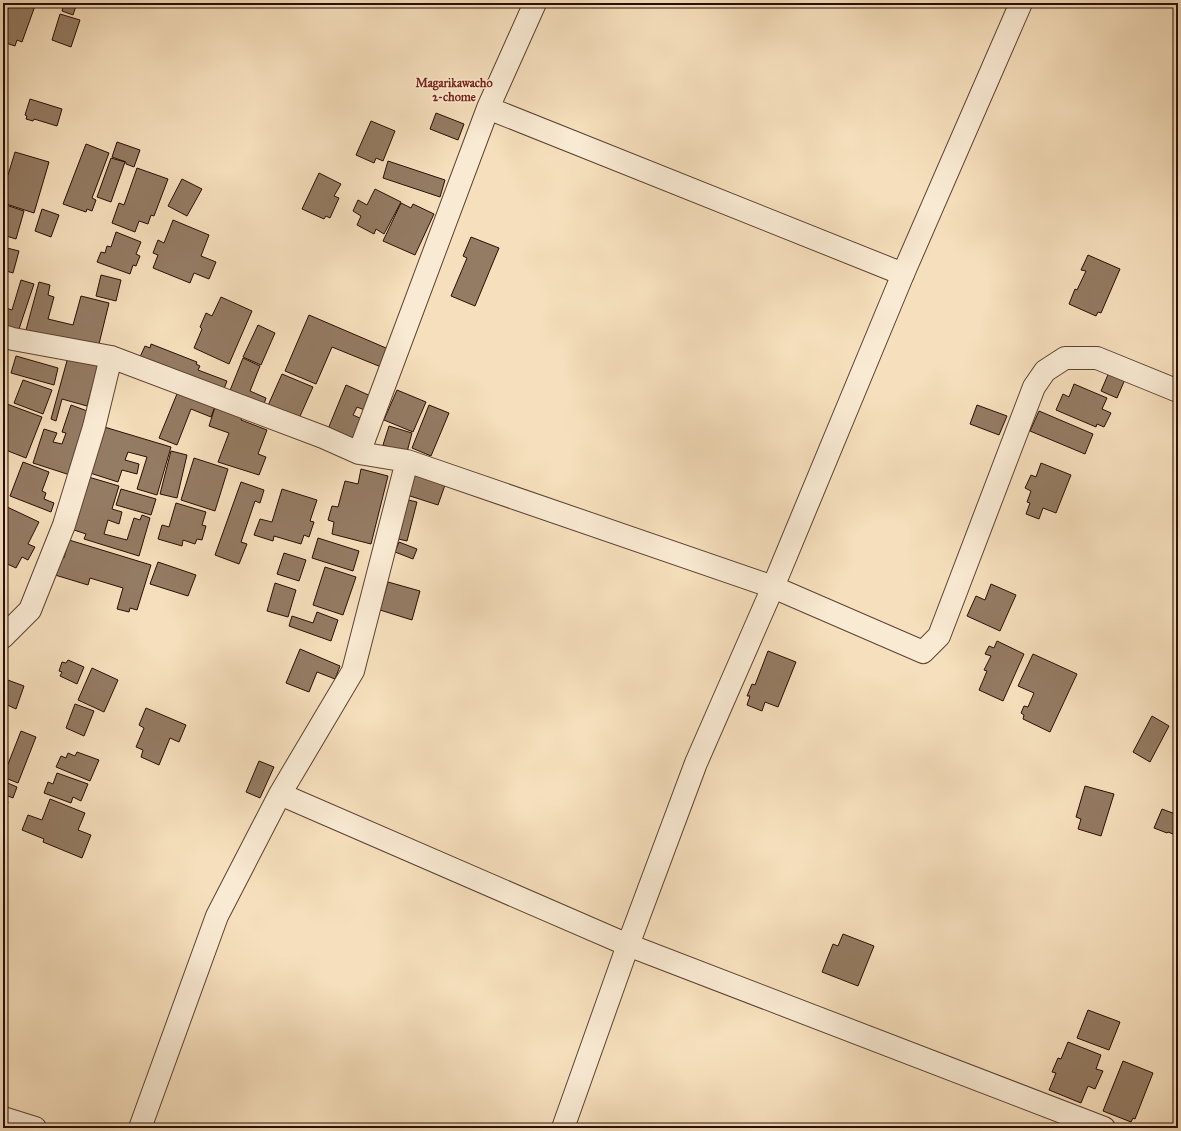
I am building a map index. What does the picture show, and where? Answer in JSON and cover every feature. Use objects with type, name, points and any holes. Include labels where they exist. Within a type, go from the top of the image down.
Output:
[{"type":"street","points":[[359,453],[488,108],[535,3]]},
{"type":"street","points":[[563,1128],[628,945],[696,763],[773,587],[903,274],[1021,3]]},
{"type":"street","points":[[488,108],[903,274]]},
{"type":"street","points":[[3,336],[20,341],[111,357],[324,437],[359,453],[407,461],[773,587],[923,652],[938,636],[1034,387],[1045,371],[1065,358],[1097,358],[1178,391]]},
{"type":"street","points":[[3,637],[30,610],[64,525],[94,427],[111,357]]},
{"type":"street","points":[[140,1128],[217,916],[280,794],[353,671],[407,461]]},
{"type":"street","points":[[280,794],[628,945],[1104,1128]]},
{"type":"street","points":[[3,1118],[35,1128]]},
{"type":"building","points":[[10,3],[36,3],[22,42],[17,40],[15,46],[3,42],[3,23]]},
{"type":"building","points":[[64,3],[77,3],[73,15],[62,11]]},
{"type":"building","points":[[60,14],[80,20],[71,47],[52,40]]},
{"type":"building","points":[[30,99],[62,109],[57,126],[34,119],[33,121],[26,119],[27,116],[25,115]]},
{"type":"building","points":[[436,113],[464,124],[458,140],[430,129]]},
{"type":"building","points":[[371,121],[395,131],[383,161],[376,158],[374,163],[356,155]]},
{"type":"building","points":[[117,142],[140,150],[134,167],[126,164],[126,162],[112,157]]},
{"type":"building","points":[[86,144],[109,153],[92,198],[96,200],[92,211],[87,209],[86,212],[63,204]]},
{"type":"building","points":[[15,152],[49,162],[34,213],[3,203],[5,196],[3,195],[3,173],[8,175]]},
{"type":"building","points":[[111,158],[125,162],[111,202],[97,197]]},
{"type":"building","points":[[388,161],[445,180],[440,197],[383,178]]},
{"type":"building","points":[[137,168],[168,179],[154,216],[151,215],[148,224],[139,221],[135,232],[112,223],[119,203],[124,205]]},
{"type":"building","points":[[319,173],[341,184],[334,196],[339,198],[330,218],[326,216],[324,219],[302,209]]},
{"type":"building","points":[[182,179],[202,189],[187,216],[168,206]]},
{"type":"building","points":[[375,189],[401,202],[384,234],[376,229],[374,234],[357,225],[361,216],[353,211],[358,200],[367,205]]},
{"type":"building","points":[[401,203],[411,208],[413,204],[434,214],[415,255],[383,241]]},
{"type":"building","points":[[3,204],[24,211],[16,239],[3,235]]},
{"type":"building","points":[[42,209],[59,215],[51,237],[35,231]]},
{"type":"building","points":[[173,220],[209,235],[201,256],[216,262],[209,279],[194,273],[190,283],[153,268],[158,255],[153,253],[158,240],[164,243]]},
{"type":"building","points":[[116,232],[141,242],[136,254],[140,256],[136,266],[133,265],[130,274],[97,262],[101,252],[105,253],[107,246],[111,247]]},
{"type":"building","points":[[471,237],[499,248],[475,306],[451,296],[467,258],[463,256]]},
{"type":"building","points":[[3,247],[19,251],[13,273],[3,270]]},
{"type":"building","points":[[1088,255],[1120,269],[1101,313],[1098,312],[1096,316],[1069,304],[1075,289],[1077,290],[1086,271],[1081,270]]},
{"type":"building","points":[[101,275],[121,280],[116,301],[96,296]]},
{"type":"building","points":[[21,280],[34,284],[18,332],[3,327],[3,307],[12,310]]},
{"type":"building","points":[[39,282],[50,285],[48,295],[54,297],[48,319],[73,325],[81,296],[109,303],[98,348],[26,330]]},
{"type":"building","points":[[221,297],[252,311],[229,364],[194,348],[202,329],[200,327],[206,313],[212,316]]},
{"type":"building","points":[[309,315],[393,351],[386,369],[332,347],[316,384],[285,371]]},
{"type":"building","points":[[258,325],[275,333],[261,365],[243,357]]},
{"type":"building","points":[[151,344],[197,362],[196,364],[200,366],[198,370],[227,381],[224,389],[140,357],[145,346],[150,348]]},
{"type":"building","points":[[16,356],[58,368],[54,385],[11,373]]},
{"type":"building","points":[[68,357],[98,366],[87,406],[62,399],[56,421],[51,419]]},
{"type":"building","points":[[243,358],[260,366],[250,391],[266,398],[263,407],[229,393]]},
{"type":"building","points":[[1110,370],[1126,377],[1117,398],[1101,391]]},
{"type":"building","points":[[282,374],[313,387],[297,423],[266,410]]},
{"type":"building","points":[[23,380],[52,390],[43,414],[14,403]]},
{"type":"building","points":[[1074,384],[1107,398],[1102,409],[1111,413],[1104,427],[1097,424],[1096,427],[1056,410],[1063,394],[1069,397]]},
{"type":"building","points":[[346,385],[373,397],[367,411],[357,407],[353,415],[362,419],[351,445],[326,434]]},
{"type":"building","points":[[179,389],[216,404],[211,417],[191,409],[177,445],[159,438]]},
{"type":"building","points":[[397,390],[426,402],[413,432],[384,420]]},
{"type":"building","points":[[7,404],[42,417],[26,458],[3,449],[3,415]]},
{"type":"building","points":[[71,405],[90,412],[70,475],[33,463],[44,429],[57,433],[53,442],[62,444],[66,433],[62,432]]},
{"type":"building","points":[[429,405],[449,413],[431,456],[412,448]]},
{"type":"building","points":[[977,405],[1007,416],[999,435],[970,424]]},
{"type":"building","points":[[215,407],[242,417],[241,420],[267,430],[258,454],[266,457],[259,475],[218,462],[229,433],[209,426]]},
{"type":"building","points":[[1039,411],[1093,434],[1085,454],[1030,431]]},
{"type":"building","points":[[101,426],[171,447],[157,495],[137,489],[147,457],[128,452],[125,460],[139,464],[137,474],[122,470],[118,482],[87,472]]},
{"type":"building","points":[[389,426],[412,433],[407,452],[383,445]]},
{"type":"building","points":[[171,451],[187,455],[177,498],[160,494]]},
{"type":"building","points":[[194,458],[228,469],[215,511],[181,500]]},
{"type":"building","points":[[23,462],[49,472],[42,491],[46,493],[44,499],[54,503],[51,512],[10,496]]},
{"type":"building","points":[[1041,463],[1071,475],[1056,513],[1043,508],[1039,519],[1026,514],[1030,503],[1027,502],[1031,491],[1025,488],[1031,475],[1036,477]]},
{"type":"building","points":[[361,469],[388,476],[371,544],[332,534],[334,522],[328,520],[332,506],[338,507],[345,481],[358,484]]},
{"type":"building","points":[[414,475],[445,485],[438,505],[407,495]]},
{"type":"building","points":[[85,476],[119,486],[112,509],[122,512],[119,524],[108,520],[104,534],[127,540],[134,518],[140,520],[142,515],[150,518],[139,556],[84,539],[86,534],[74,530],[88,483]]},
{"type":"building","points":[[241,482],[264,490],[260,503],[255,501],[241,542],[247,544],[239,564],[215,555]]},
{"type":"building","points":[[121,489],[156,499],[151,515],[116,505]]},
{"type":"building","points":[[282,489],[317,500],[310,521],[314,522],[309,537],[304,535],[301,544],[274,536],[273,541],[254,535],[260,519],[272,522]]},
{"type":"building","points":[[404,499],[417,502],[407,541],[394,538]]},
{"type":"building","points":[[176,503],[206,512],[202,525],[206,526],[202,540],[197,539],[195,544],[183,540],[182,546],[158,539],[162,525],[169,527]]},
{"type":"building","points":[[5,506],[39,522],[28,544],[35,547],[28,560],[22,557],[16,568],[3,562],[3,511]]},
{"type":"building","points":[[318,538],[359,551],[353,571],[312,558]]},
{"type":"building","points":[[69,540],[151,565],[137,610],[130,608],[129,612],[117,609],[123,588],[90,578],[88,585],[55,575],[61,557],[64,558]]},
{"type":"building","points":[[399,542],[417,549],[413,559],[395,552]]},
{"type":"building","points":[[284,553],[306,560],[299,581],[277,574]]},
{"type":"building","points":[[158,562],[196,575],[188,596],[150,584]]},
{"type":"building","points":[[325,567],[356,577],[343,615],[313,605]]},
{"type":"building","points":[[388,582],[420,591],[412,620],[380,610]]},
{"type":"building","points":[[275,583],[296,590],[288,617],[267,611]]},
{"type":"building","points":[[991,584],[1016,595],[1000,631],[967,616],[976,596],[985,600]]},
{"type":"building","points":[[317,612],[338,620],[331,641],[289,626],[292,616],[313,623]]},
{"type":"building","points":[[997,641],[1024,654],[1003,701],[979,690],[987,671],[984,670],[991,656],[985,654],[989,646],[994,648]]},
{"type":"building","points":[[300,649],[340,666],[335,679],[317,672],[309,692],[286,683]]},
{"type":"building","points":[[768,651],[796,662],[778,707],[765,702],[762,711],[747,705],[750,696],[747,696],[752,684],[755,685]]},
{"type":"building","points":[[1033,654],[1077,674],[1050,732],[1023,719],[1024,715],[1021,713],[1024,706],[1028,707],[1034,693],[1018,686]]},
{"type":"building","points":[[68,660],[84,667],[77,684],[60,676],[62,672],[59,671],[62,662],[66,663]]},
{"type":"building","points":[[92,668],[118,680],[104,712],[78,700]]},
{"type":"building","points":[[5,679],[24,686],[16,709],[3,703],[3,684]]},
{"type":"building","points":[[75,704],[94,711],[84,736],[66,728]]},
{"type":"building","points":[[146,708],[186,725],[179,742],[170,738],[159,765],[141,757],[143,750],[136,747],[144,728],[139,725]]},
{"type":"building","points":[[1152,716],[1169,726],[1150,762],[1133,752]]},
{"type":"building","points":[[21,731],[36,737],[18,783],[3,777]]},
{"type":"building","points":[[77,752],[99,760],[90,781],[56,767],[61,756],[66,758],[68,753],[75,756]]},
{"type":"building","points":[[259,761],[274,767],[260,798],[246,792]]},
{"type":"building","points":[[57,773],[88,784],[81,801],[73,797],[71,803],[44,793],[48,782],[53,784]]},
{"type":"building","points":[[3,781],[17,787],[13,798],[3,794]]},
{"type":"building","points":[[1085,786],[1114,794],[1101,836],[1078,829],[1081,819],[1076,817]]},
{"type":"building","points":[[50,799],[85,813],[78,830],[91,835],[82,858],[43,842],[44,839],[22,830],[28,815],[42,820]]},
{"type":"building","points":[[3,800],[8,802],[3,815]]},
{"type":"building","points":[[1162,809],[1178,815],[1178,836],[1154,828]]},
{"type":"building","points":[[843,934],[874,946],[858,986],[822,972],[833,944],[838,946]]},
{"type":"building","points":[[1088,1010],[1120,1022],[1109,1050],[1077,1038]]},
{"type":"building","points":[[1068,1042],[1101,1055],[1096,1069],[1103,1071],[1095,1089],[1088,1086],[1081,1103],[1049,1090],[1056,1073],[1052,1072],[1058,1058],[1061,1059]]},
{"type":"building","points":[[1123,1061],[1153,1073],[1135,1119],[1133,1118],[1131,1122],[1103,1111]]},
{"type":"district","name":"Magarikawacho 2-chome","points":[[454,90]]}]
